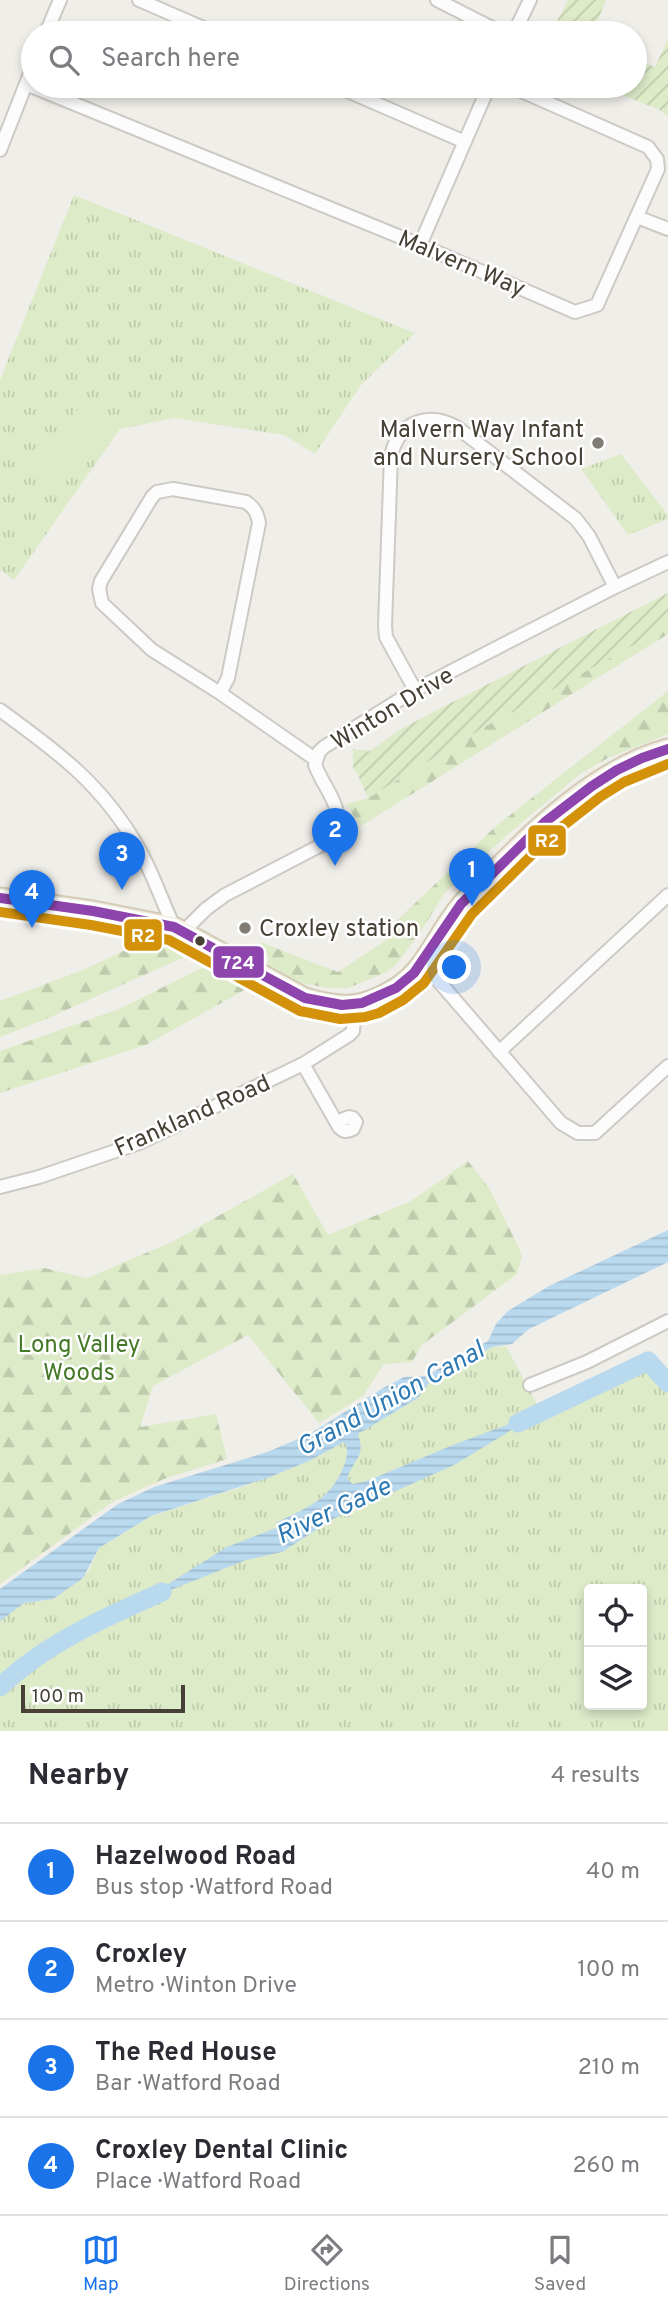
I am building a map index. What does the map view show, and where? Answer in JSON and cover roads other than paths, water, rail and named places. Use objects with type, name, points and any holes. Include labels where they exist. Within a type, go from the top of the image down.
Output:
[{"type":"main road","points":[[0,898],[93,911],[179,929],[305,998],[326,1004],[355,1007],[398,987],[423,963],[456,911],[523,842],[563,808],[610,773],[643,756],[668,749]]},
{"type":"street","points":[[52,21],[60,0]]},
{"type":"street","points":[[139,0],[187,21]]},
{"type":"street","points":[[437,0],[478,21]]},
{"type":"street","points":[[520,21],[530,0]]},
{"type":"street","points":[[0,150],[21,97]]},
{"type":"street","name":"Malvern Way","points":[[60,98],[420,245],[575,312],[597,305],[658,169],[657,159],[648,147],[537,98]]},
{"type":"street","points":[[364,98],[465,142]]},
{"type":"street","points":[[420,245],[484,98]]},
{"type":"street","points":[[637,217],[668,229]]},
{"type":"street","points":[[415,690],[386,637],[384,626],[391,456],[401,433],[416,423],[442,420],[458,428],[576,519],[590,536],[615,587]]},
{"type":"street","points":[[220,692],[228,678],[235,645],[259,523],[257,514],[253,506],[246,502],[165,489],[152,497],[101,581],[99,596],[107,608],[152,650],[220,692],[315,759]]},
{"type":"street","name":"Winton Drive","points":[[179,929],[225,895],[327,842],[333,836],[337,827],[337,808],[318,773],[315,759],[324,747],[415,690],[668,562]]},
{"type":"street","points":[[0,710],[74,766],[96,788],[120,818],[139,849],[179,929]]},
{"type":"street","points":[[499,1052],[668,895]]},
{"type":"street","points":[[423,963],[561,1124],[578,1133],[595,1133],[668,1066]]},
{"type":"street","name":"Frankland Road","points":[[0,1188],[139,1143],[303,1064],[353,1031],[355,1007]]},
{"type":"street","points":[[303,1064],[336,1122]]},
{"type":"street","points":[[530,1385],[587,1362],[668,1321]]},
{"type":"water","name":"Grand Union Canal","points":[[668,1230],[668,1262],[529,1329],[512,1344],[492,1347],[429,1383],[418,1398],[358,1434],[360,1453],[347,1479],[353,1484],[367,1481],[541,1412],[454,1465],[335,1518],[282,1552],[246,1560],[138,1603],[227,1547],[276,1528],[276,1523],[324,1496],[344,1465],[347,1451],[344,1442],[311,1460],[270,1477],[151,1516],[99,1548],[83,1578],[59,1595],[53,1599],[24,1603],[0,1621],[0,1589],[118,1504],[154,1487],[267,1452],[308,1435],[404,1377],[426,1376],[488,1341],[496,1324],[508,1311],[549,1286]]},
{"type":"waterway","name":"River Gade","points":[[518,1423],[648,1361],[668,1383]]},
{"type":"waterway","name":"River Gade","points":[[0,1687],[56,1644],[162,1592]]},
{"type":"place","name":"Malvern Way Infant and Nursery School","points":[[598,443]]},
{"type":"place","name":"Croxley","points":[[335,866]]},
{"type":"place","name":"The Red House","points":[[122,890]]},
{"type":"place","name":"Hazelwood Road","points":[[472,906]]},
{"type":"place","name":"Croxley Dental Clinic","points":[[32,928]]},
{"type":"place","name":"Croxley station","points":[[245,928]]},
{"type":"park label","name":"Long Valley Woods","points":[[79,1358]]}]
